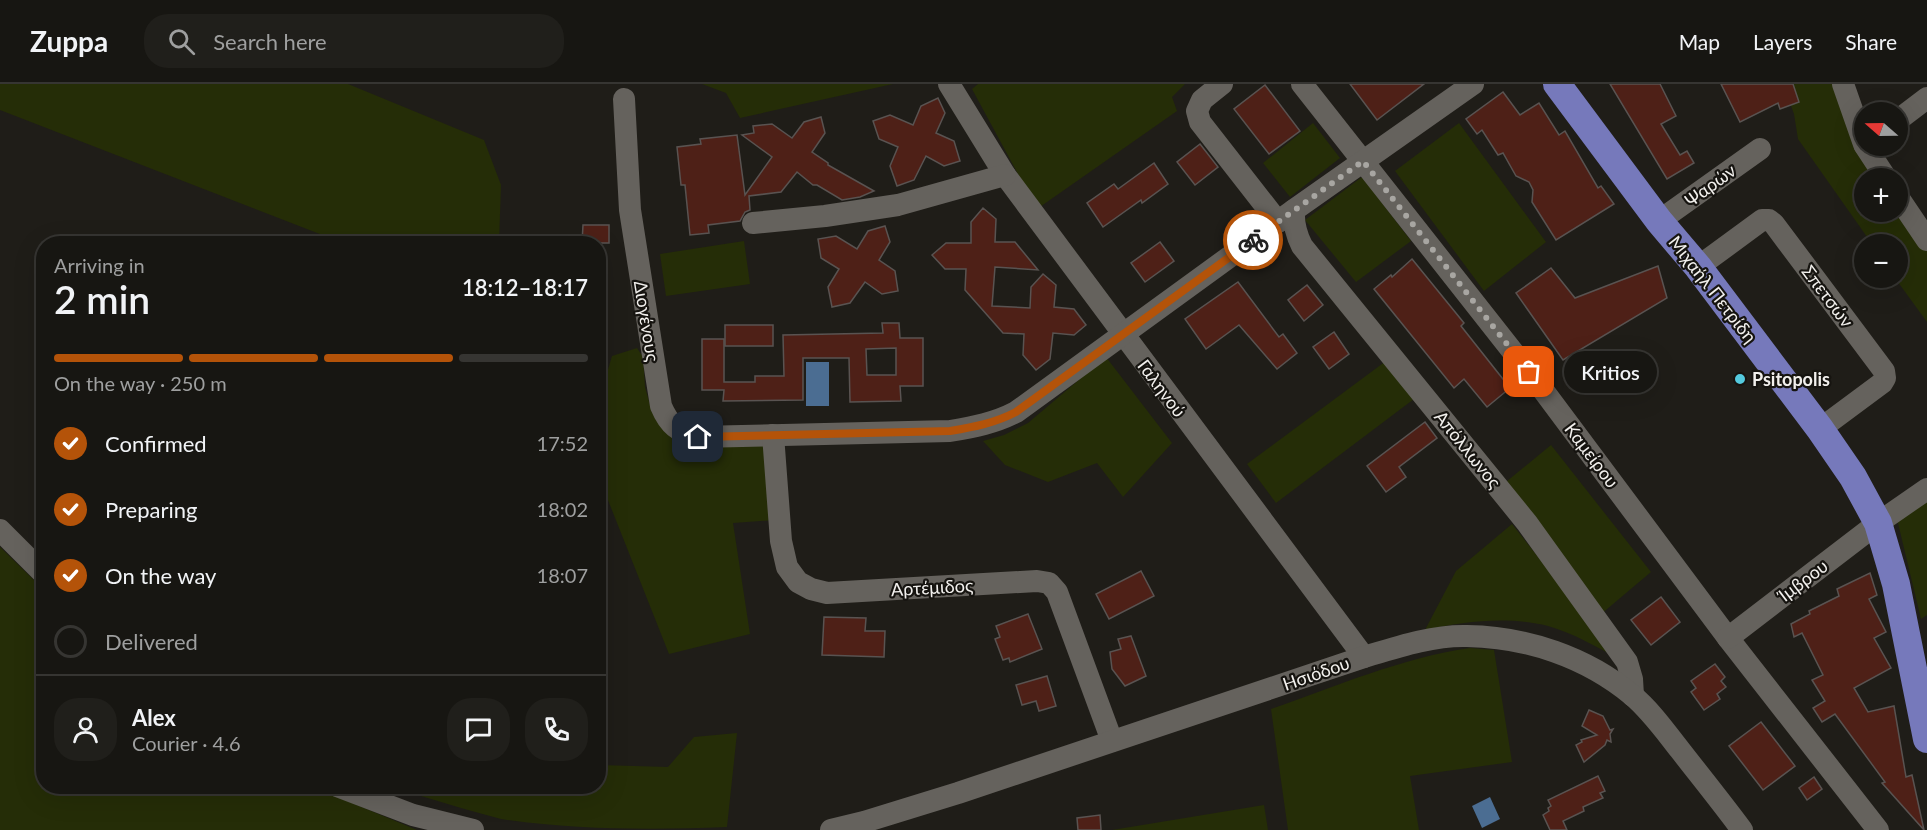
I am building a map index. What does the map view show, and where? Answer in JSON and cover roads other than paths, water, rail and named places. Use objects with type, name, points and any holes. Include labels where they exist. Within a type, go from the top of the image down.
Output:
[{"type":"main road","name":"Μιχαήλ Πετρίδη","points":[[1557,84],[1659,221],[1698,267],[1820,429],[1853,477],[1878,523],[1896,585],[1927,740]]},
{"type":"street","name":"Γαληνού","points":[[949,84],[1005,175],[1364,657]]},
{"type":"street","points":[[1222,84],[1202,100],[1197,111],[1200,122],[1286,216]]},
{"type":"street","name":"Καμείρου","points":[[1302,84],[1543,390],[1728,638],[1878,830]]},
{"type":"street","points":[[773,435],[950,431],[982,426],[1001,420],[1016,412],[1473,84]]},
{"type":"street","points":[[1843,84],[1854,114]]},
{"type":"street","points":[[1908,112],[1927,98]]},
{"type":"street","name":"Διογένους","points":[[624,99],[630,210],[661,406],[666,418],[674,428],[698,437],[773,435]]},
{"type":"street","name":"Ψαρών","points":[[1659,221],[1760,149]]},
{"type":"street","points":[[753,223],[825,216],[898,205],[1005,175]]},
{"type":"street","points":[[1908,212],[1927,240]]},
{"type":"street","name":"Απόλλωνος","points":[[1286,216],[1293,222],[1302,246],[1527,523],[1627,662],[1632,679],[1633,696]]},
{"type":"street","name":"Σπετσών","points":[[1698,267],[1762,220],[1769,220],[1774,224],[1884,371],[1885,378],[1882,383],[1820,429]]},
{"type":"street","name":"Αρτέμιδος","points":[[773,435],[781,541],[787,567],[798,582],[811,590],[827,593],[1037,581],[1049,583],[1057,592],[1112,741]]},
{"type":"street","name":"Ίμβρου","points":[[1728,638],[1878,523],[1927,489]]},
{"type":"street","points":[[0,530],[36,566]]},
{"type":"street","name":"Ησιόδου","points":[[831,830],[865,826],[1364,657],[1398,647],[1466,636],[1544,647],[1573,657],[1599,670],[1633,696],[1653,716],[1742,830]]},
{"type":"street","points":[[358,794],[413,815],[474,830]]},
{"type":"water","points":[[806,362],[829,362],[829,406],[806,406]]},
{"type":"water","points":[[1490,797],[1500,819],[1482,828],[1472,806]]},
{"type":"place","name":"Kritios","points":[[1529,372]]},
{"type":"place","name":"Psitopolis","points":[[1740,379]]}]
